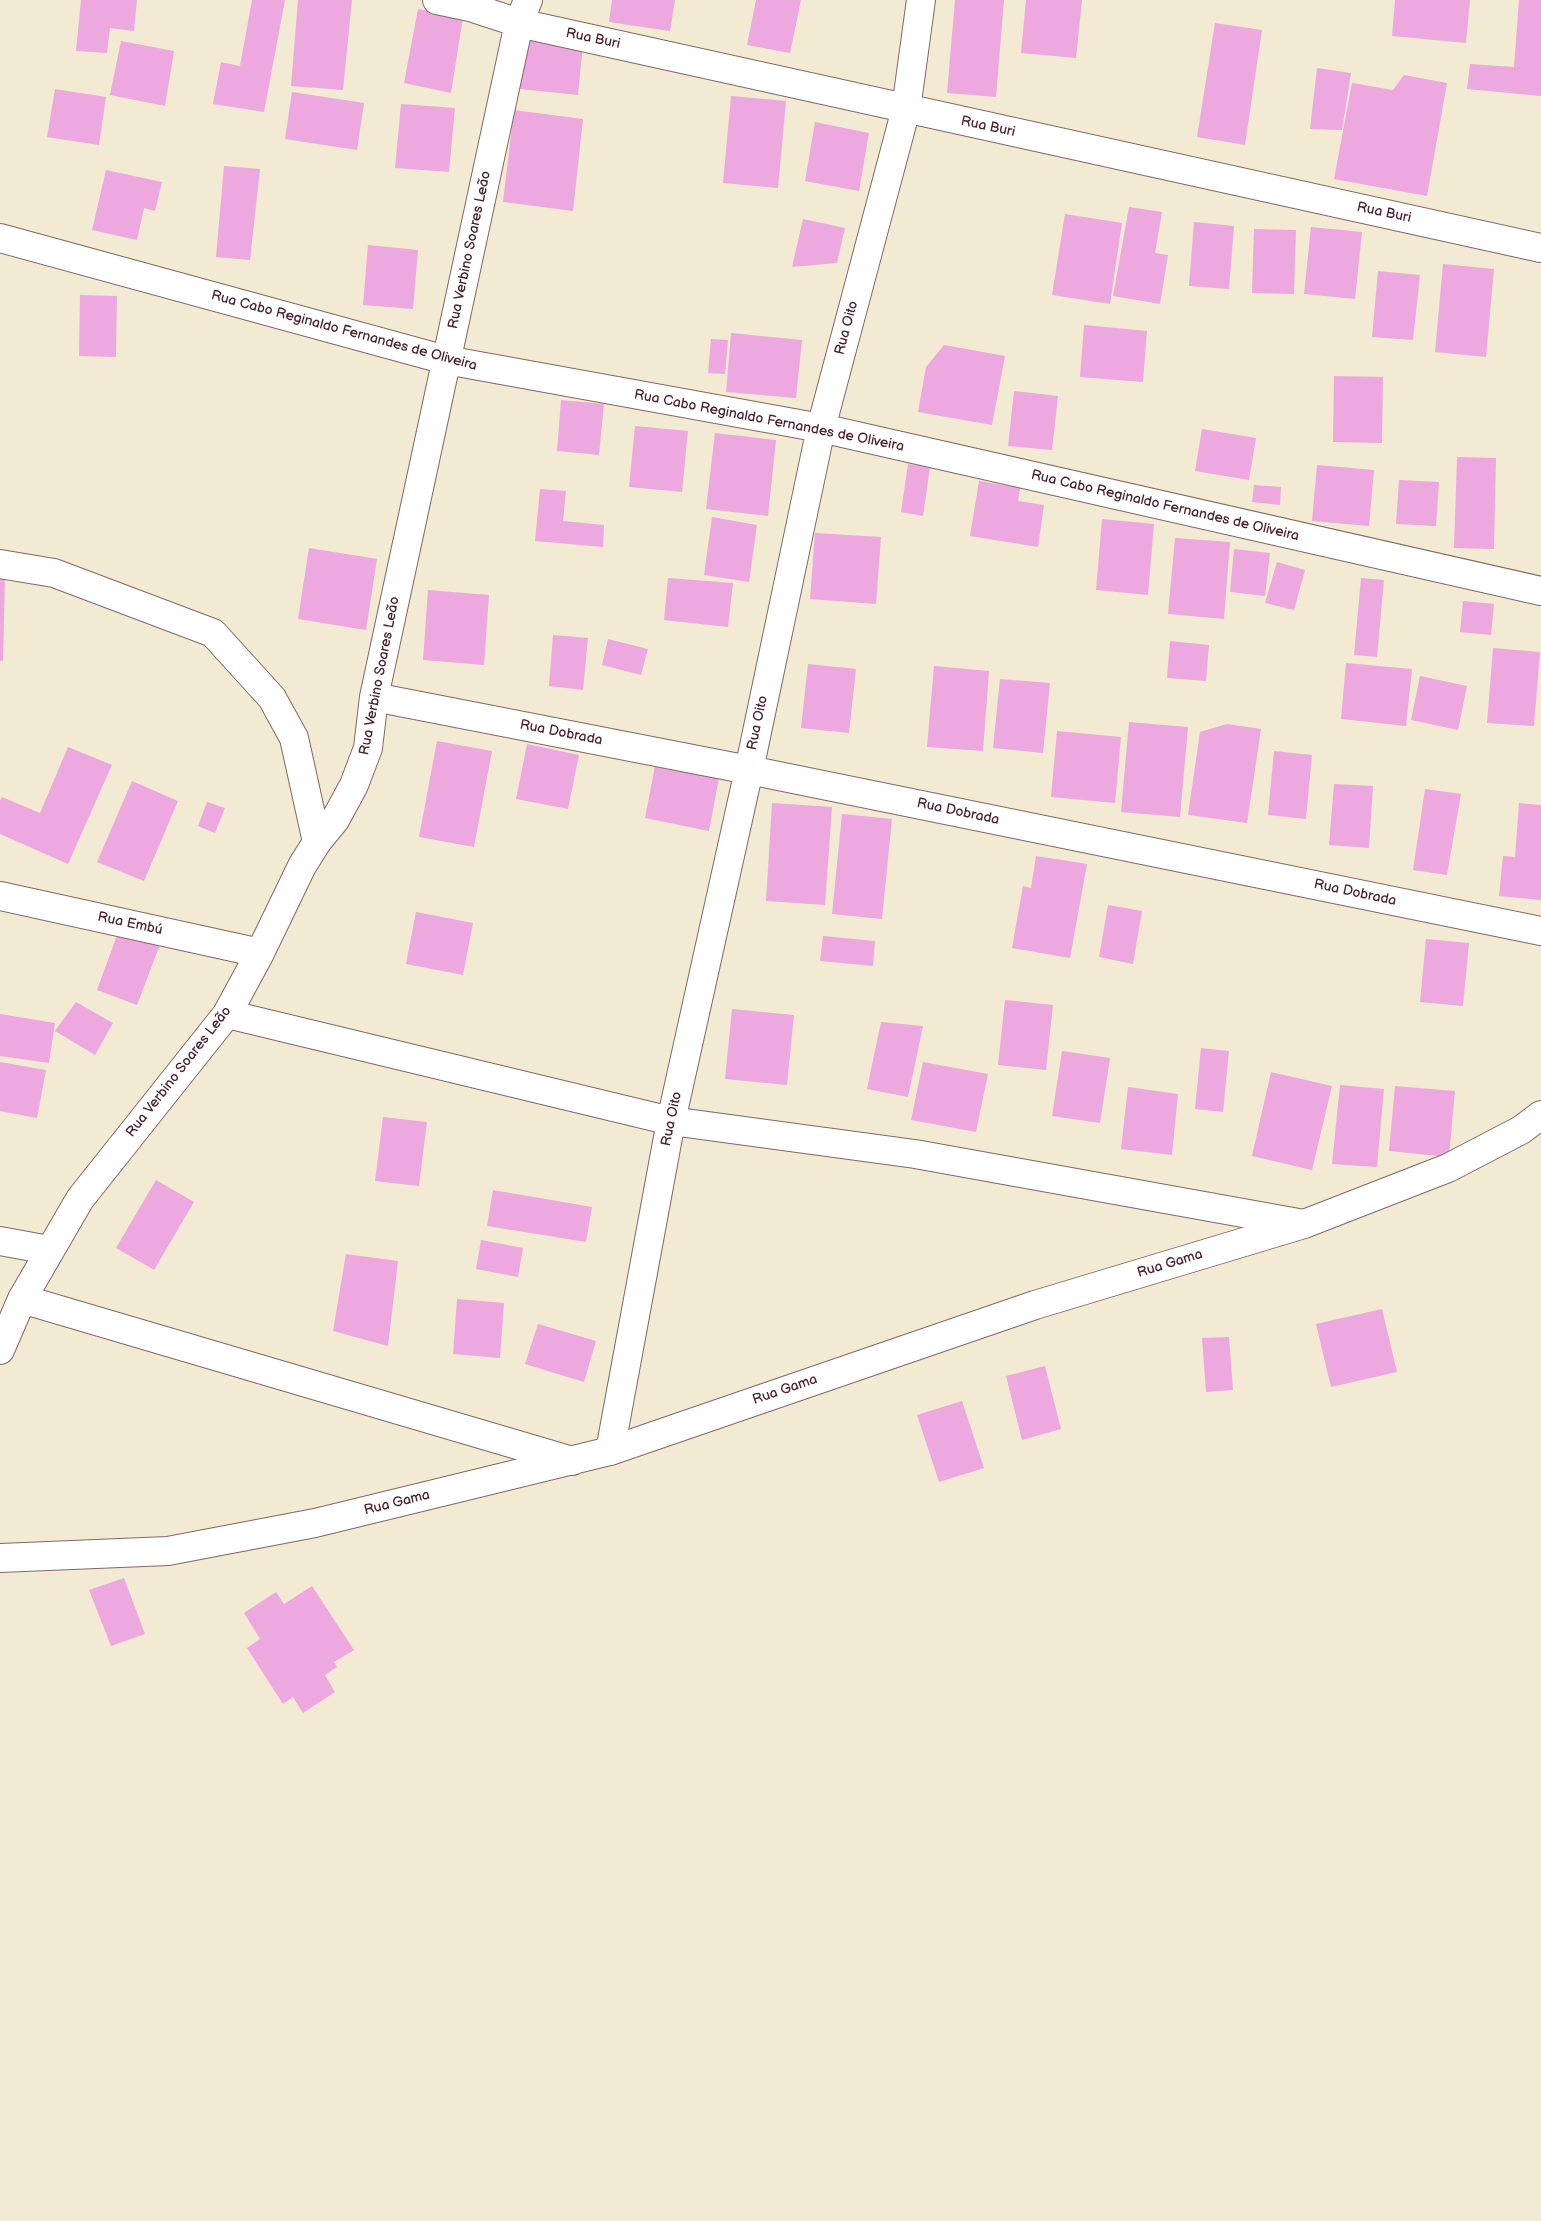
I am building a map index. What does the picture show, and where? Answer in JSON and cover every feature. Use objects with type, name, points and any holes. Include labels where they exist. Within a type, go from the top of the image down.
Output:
[{"type":"street","name":"Rua Buri","points":[[437,0],[470,7],[524,12],[906,109],[1541,248]]},
{"type":"street","name":"Rua Oito","points":[[610,1450],[671,1121],[749,770],[821,428],[906,109],[922,0]]},
{"type":"street","name":"Rua Verbino Soares Leão","points":[[0,1350],[22,1299],[80,1200],[227,1014],[260,953],[302,866],[317,842],[335,820],[354,785],[368,748],[374,697],[446,360],[524,12]]},
{"type":"street","name":"Rua Cabo Reginaldo Fernandes de Oliveira","points":[[0,238],[446,360],[821,428],[1541,591]]},
{"type":"street","points":[[0,564],[54,573],[213,633],[272,698],[294,738],[317,842]]},
{"type":"street","name":"Rua Dobrada","points":[[374,697],[749,770],[1541,931]]},
{"type":"street","name":"Rua Embú","points":[[0,896],[260,953]]},
{"type":"street","points":[[227,1014],[671,1121],[915,1154],[1304,1224]]},
{"type":"street","name":"Rua Gama","points":[[0,1558],[168,1551],[315,1523],[572,1461],[610,1450],[1035,1305],[1304,1224],[1448,1168],[1521,1130],[1541,1115]]},
{"type":"street","points":[[0,1241],[49,1250]]},
{"type":"street","points":[[22,1299],[572,1461]]},
{"type":"building","points":[[81,0],[137,0],[134,31],[110,28],[107,53],[76,51]]},
{"type":"building","points":[[252,0],[285,0],[264,112],[213,104],[221,62],[240,66]]},
{"type":"building","points":[[298,0],[352,0],[343,90],[291,86]]},
{"type":"building","points":[[612,0],[675,0],[670,31],[609,22]]},
{"type":"building","points":[[756,0],[801,0],[790,53],[747,45]]},
{"type":"building","points":[[955,0],[1004,0],[996,97],[947,93]]},
{"type":"building","points":[[1026,0],[1082,0],[1076,58],[1021,53]]},
{"type":"building","points":[[1395,0],[1470,0],[1466,43],[1392,36]]},
{"type":"building","points":[[1519,0],[1541,0],[1541,96],[1467,89],[1470,64],[1514,67]]},
{"type":"building","points":[[418,9],[463,17],[451,93],[404,83]]},
{"type":"building","points":[[1215,23],[1262,30],[1245,145],[1197,137]]},
{"type":"building","points":[[525,38],[583,44],[578,95],[520,89]]},
{"type":"building","points":[[121,41],[174,51],[165,106],[110,95]]},
{"type":"building","points":[[1317,68],[1351,73],[1342,130],[1310,129]]},
{"type":"building","points":[[1404,75],[1447,83],[1427,196],[1334,179],[1352,83],[1393,90]]},
{"type":"building","points":[[55,89],[106,97],[99,145],[47,137]]},
{"type":"building","points":[[292,92],[364,103],[357,150],[285,139]]},
{"type":"building","points":[[731,96],[786,101],[778,188],[723,183]]},
{"type":"building","points":[[401,104],[455,108],[449,172],[395,168]]},
{"type":"building","points":[[514,110],[583,119],[573,211],[503,202]]},
{"type":"building","points":[[815,122],[869,133],[859,191],[805,181]]},
{"type":"building","points":[[224,166],[260,169],[250,260],[216,257]]},
{"type":"building","points":[[106,170],[162,182],[155,211],[144,208],[137,240],[92,230]]},
{"type":"building","points":[[1129,207],[1162,212],[1155,253],[1168,255],[1160,304],[1113,296]]},
{"type":"building","points":[[1065,214],[1122,223],[1110,304],[1052,295]]},
{"type":"building","points":[[803,219],[845,228],[837,263],[792,267]]},
{"type":"building","points":[[1194,222],[1234,226],[1229,289],[1189,286]]},
{"type":"building","points":[[1311,227],[1362,232],[1355,299],[1304,294]]},
{"type":"building","points":[[1254,229],[1296,230],[1294,294],[1252,293]]},
{"type":"building","points":[[368,245],[418,250],[413,309],[363,305]]},
{"type":"building","points":[[1443,264],[1494,269],[1486,357],[1435,352]]},
{"type":"building","points":[[1378,271],[1420,275],[1413,340],[1372,337]]},
{"type":"building","points":[[80,295],[117,296],[116,357],[79,356]]},
{"type":"building","points":[[1084,325],[1147,331],[1143,382],[1080,377]]},
{"type":"building","points":[[731,333],[802,340],[796,398],[726,392]]},
{"type":"building","points":[[711,339],[728,340],[725,374],[708,373]]},
{"type":"building","points":[[944,345],[1005,356],[992,425],[918,412],[926,367]]},
{"type":"building","points":[[1334,376],[1383,377],[1382,443],[1333,442]]},
{"type":"building","points":[[1014,391],[1058,396],[1052,450],[1008,446]]},
{"type":"building","points":[[561,400],[604,404],[599,455],[557,451]]},
{"type":"building","points":[[635,426],[688,431],[682,492],[629,487]]},
{"type":"building","points":[[1202,429],[1256,438],[1249,480],[1195,471]]},
{"type":"building","points":[[715,433],[776,440],[768,516],[706,509]]},
{"type":"building","points":[[1457,457],[1496,458],[1494,549],[1454,548]]},
{"type":"building","points":[[908,464],[930,467],[923,516],[901,512]]},
{"type":"building","points":[[1317,465],[1374,470],[1369,526],[1312,521]]},
{"type":"building","points":[[1399,480],[1439,482],[1436,526],[1396,524]]},
{"type":"building","points":[[979,481],[1020,488],[1018,501],[1044,505],[1038,547],[970,536]]},
{"type":"building","points":[[1254,485],[1281,487],[1280,505],[1252,502]]},
{"type":"building","points":[[540,489],[566,491],[563,521],[604,525],[603,547],[535,541]]},
{"type":"building","points":[[712,517],[757,525],[749,582],[704,575]]},
{"type":"building","points":[[1102,519],[1154,524],[1148,595],[1096,590]]},
{"type":"building","points":[[815,533],[881,537],[876,604],[810,599]]},
{"type":"building","points":[[1175,538],[1230,542],[1224,619],[1168,614]]},
{"type":"building","points":[[309,548],[377,559],[366,630],[298,619]]},
{"type":"building","points":[[1234,549],[1270,553],[1265,596],[1230,592]]},
{"type":"building","points":[[1277,562],[1305,570],[1294,610],[1265,603]]},
{"type":"building","points":[[0,578],[5,578],[3,661],[0,661]]},
{"type":"building","points":[[668,578],[733,583],[728,627],[664,620]]},
{"type":"building","points":[[1361,578],[1384,580],[1377,657],[1354,655]]},
{"type":"building","points":[[428,590],[489,595],[484,665],[423,660]]},
{"type":"building","points":[[1463,601],[1494,604],[1491,635],[1460,632]]},
{"type":"building","points":[[553,635],[588,638],[583,690],[549,686]]},
{"type":"building","points":[[608,639],[648,649],[641,675],[602,665]]},
{"type":"building","points":[[1170,641],[1209,645],[1206,681],[1167,678]]},
{"type":"building","points":[[1493,648],[1540,652],[1534,726],[1487,723]]},
{"type":"building","points":[[1346,663],[1412,669],[1406,726],[1341,719]]},
{"type":"building","points":[[808,664],[856,669],[849,733],[801,728]]},
{"type":"building","points":[[934,666],[989,671],[983,751],[927,747]]},
{"type":"building","points":[[1420,676],[1467,686],[1458,730],[1411,720]]},
{"type":"building","points":[[1000,679],[1050,683],[1043,753],[993,748]]},
{"type":"building","points":[[1129,722],[1188,727],[1180,817],[1121,812]]},
{"type":"building","points":[[1227,724],[1261,729],[1247,823],[1188,815],[1200,732]]},
{"type":"building","points":[[1057,731],[1121,737],[1115,803],[1051,797]]},
{"type":"building","points":[[437,741],[492,751],[474,847],[419,837]]},
{"type":"building","points":[[527,744],[579,755],[568,809],[516,799]]},
{"type":"building","points":[[68,747],[112,765],[68,864],[0,834],[0,801],[2,797],[40,813]]},
{"type":"building","points":[[1274,751],[1312,755],[1306,819],[1268,815]]},
{"type":"building","points":[[655,766],[719,778],[709,831],[645,818]]},
{"type":"building","points":[[132,781],[178,801],[144,881],[97,862]]},
{"type":"building","points":[[1334,784],[1373,786],[1369,848],[1329,845]]},
{"type":"building","points":[[1425,789],[1461,794],[1447,875],[1413,870]]},
{"type":"building","points":[[207,802],[225,808],[215,833],[198,826]]},
{"type":"building","points":[[772,803],[832,807],[825,905],[766,901]]},
{"type":"building","points":[[1519,803],[1541,805],[1541,900],[1499,896],[1503,856],[1515,857]]},
{"type":"building","points":[[842,814],[892,819],[882,919],[832,914]]},
{"type":"building","points":[[1036,856],[1087,864],[1070,958],[1012,948],[1023,886],[1031,888]]},
{"type":"building","points":[[1108,905],[1142,911],[1133,964],[1099,957]]},
{"type":"building","points":[[416,912],[473,923],[463,975],[406,964]]},
{"type":"building","points":[[120,927],[161,942],[137,1005],[97,990]]},
{"type":"building","points":[[823,936],[875,941],[873,966],[820,961]]},
{"type":"building","points":[[1426,939],[1469,943],[1463,1006],[1420,1002]]},
{"type":"building","points":[[1005,1000],[1053,1005],[1046,1070],[998,1065]]},
{"type":"building","points":[[76,1002],[113,1023],[95,1055],[55,1031]]},
{"type":"building","points":[[732,1009],[794,1015],[787,1085],[725,1079]]},
{"type":"building","points":[[0,1014],[55,1023],[49,1063],[0,1056]]},
{"type":"building","points":[[881,1022],[923,1026],[908,1097],[867,1089]]},
{"type":"building","points":[[1201,1048],[1229,1051],[1223,1112],[1195,1109]]},
{"type":"building","points":[[1062,1051],[1110,1058],[1100,1123],[1052,1116]]},
{"type":"building","points":[[0,1062],[46,1070],[37,1118],[0,1111]]},
{"type":"building","points":[[923,1062],[988,1074],[976,1132],[911,1120]]},
{"type":"building","points":[[1271,1072],[1332,1086],[1312,1170],[1252,1156]]},
{"type":"building","points":[[1340,1085],[1384,1089],[1377,1167],[1332,1164]]},
{"type":"building","points":[[1395,1086],[1455,1091],[1449,1157],[1389,1151]]},
{"type":"building","points":[[1128,1087],[1178,1094],[1172,1155],[1121,1149]]},
{"type":"building","points":[[383,1117],[427,1122],[419,1186],[375,1181]]},
{"type":"building","points":[[156,1180],[194,1202],[154,1270],[116,1248]]},
{"type":"building","points":[[493,1190],[592,1207],[586,1242],[487,1226]]},
{"type":"building","points":[[481,1240],[523,1248],[518,1277],[476,1269]]},
{"type":"building","points":[[346,1254],[398,1261],[388,1346],[333,1331]]},
{"type":"building","points":[[457,1299],[504,1303],[500,1358],[453,1354]]},
{"type":"building","points":[[1382,1309],[1397,1372],[1331,1387],[1316,1324]]},
{"type":"building","points":[[538,1324],[596,1341],[584,1382],[525,1364]]},
{"type":"building","points":[[1229,1337],[1233,1390],[1206,1392],[1202,1338]]},
{"type":"building","points":[[1045,1366],[1061,1429],[1022,1440],[1006,1376]]},
{"type":"building","points":[[962,1401],[984,1468],[939,1482],[917,1415]]},
{"type":"building","points":[[124,1578],[145,1634],[111,1646],[89,1590]]},
{"type":"building","points":[[312,1586],[354,1650],[334,1662],[337,1667],[325,1675],[335,1692],[303,1713],[293,1697],[283,1704],[247,1648],[260,1639],[244,1613],[276,1592],[284,1604]]}]
